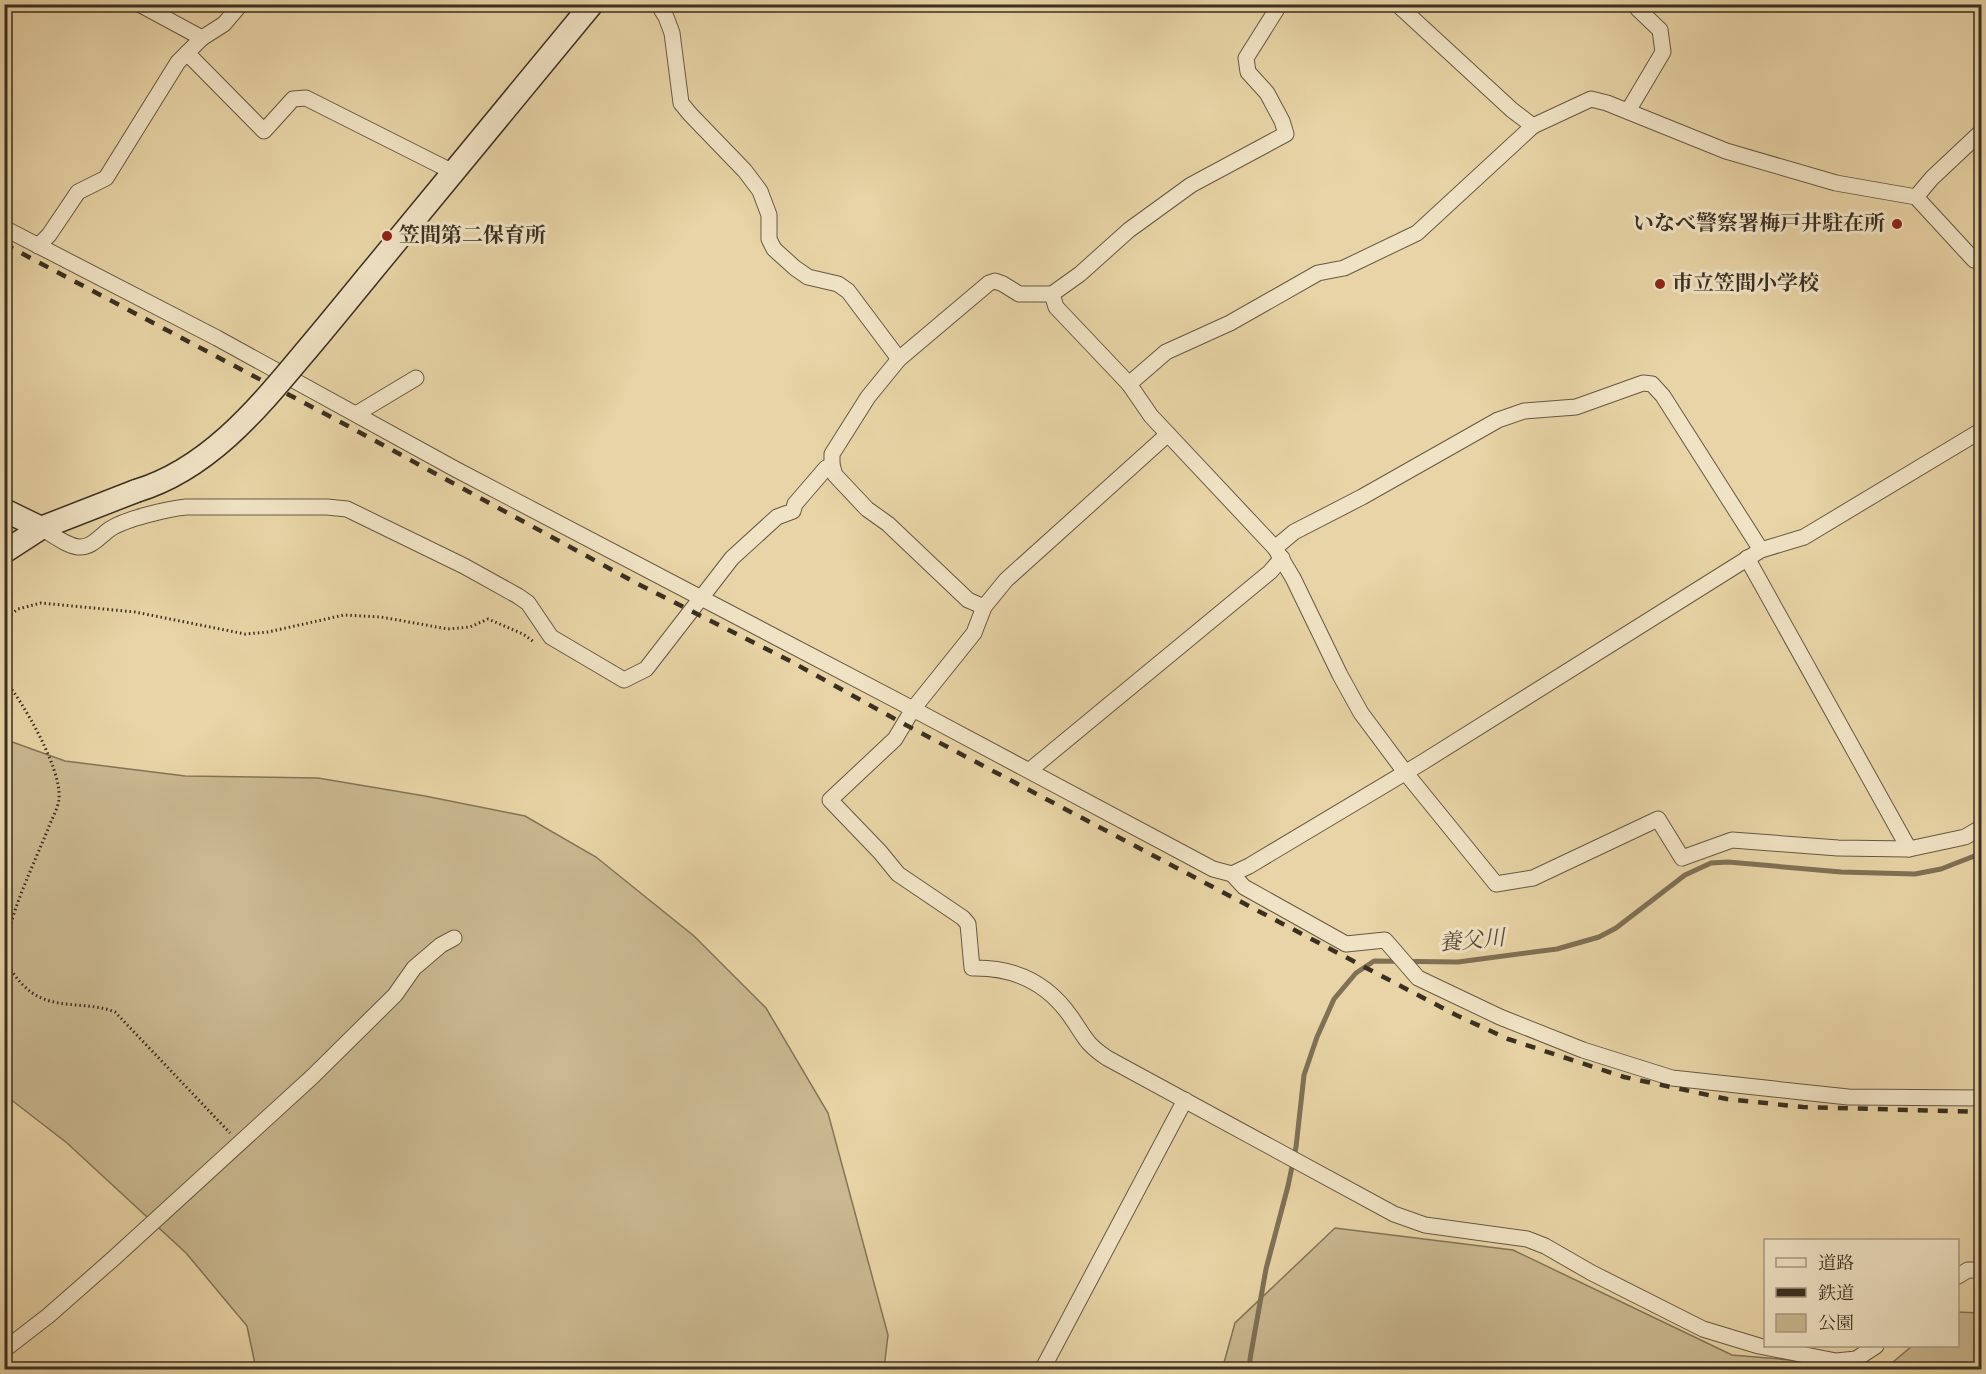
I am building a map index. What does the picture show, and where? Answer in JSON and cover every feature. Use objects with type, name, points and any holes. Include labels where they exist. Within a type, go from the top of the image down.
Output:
[{"type":"street","points":[[139,4],[202,38]]},
{"type":"street","points":[[38,246],[49,235],[78,192],[105,178],[178,62],[202,38],[224,24],[241,4]]},
{"type":"street","points":[[658,4],[672,33],[681,103],[745,171],[760,191],[769,215],[769,239],[774,249],[808,277],[838,284],[848,291],[899,358]]},
{"type":"street","points":[[984,607],[968,600],[888,524],[867,510],[835,475],[832,454],[868,397],[899,358],[988,283],[995,281],[1019,294],[1052,294],[1080,274],[1129,230],[1191,185],[1286,134],[1282,121],[1267,93],[1248,72],[1246,58],[1280,4]]},
{"type":"street","points":[[1397,4],[1512,110],[1533,126]]},
{"type":"street","points":[[1628,111],[1663,52],[1660,30],[1638,9],[1636,4]]},
{"type":"street","points":[[4,552],[41,528],[152,486],[175,474],[231,435],[263,403],[454,173],[583,8]]},
{"type":"street","points":[[187,53],[264,131],[293,99],[306,98],[454,173]]},
{"type":"street","points":[[1129,384],[1166,352],[1230,323],[1318,273],[1344,268],[1417,233],[1533,126],[1591,99],[1628,111],[1737,155],[1836,183],[1916,196],[1974,260],[1982,262]]},
{"type":"street","points":[[1916,196],[1982,131]]},
{"type":"street","points":[[4,228],[217,338],[457,470],[1030,770],[1213,869],[1233,874],[1244,887],[1346,944],[1385,940],[1418,978],[1500,1017],[1583,1050],[1672,1078],[1848,1097],[1982,1098]]},
{"type":"street","points":[[1052,294],[1056,307],[1129,384],[1151,416],[1279,553],[1361,712],[1405,772],[1496,884],[1533,878],[1658,819],[1682,858],[1732,840],[1818,847],[1909,849],[1965,837],[1982,827]]},
{"type":"street","points":[[356,414],[416,378]]},
{"type":"street","points":[[1030,770],[1270,572],[1279,553],[1294,532],[1362,497],[1498,420],[1524,411],[1576,407],[1643,383],[1652,384],[1663,396],[1754,554],[1909,849]]},
{"type":"street","points":[[1233,874],[1405,772],[1754,554],[1804,537],[1982,430]]},
{"type":"street","points":[[1168,434],[1006,580],[984,607],[974,633],[913,709],[895,739],[830,800],[898,874],[963,918],[968,924],[972,968],[1009,971],[1039,984],[1064,1007],[1091,1047],[1107,1058],[1411,1222],[1513,1236],[1536,1243],[1703,1329],[1764,1347]]},
{"type":"street","points":[[4,510],[67,543],[87,546],[113,527],[169,509],[327,507],[347,509],[464,566],[523,599],[551,637],[624,680],[646,669],[732,558],[777,517],[793,511],[795,504],[826,468],[832,465]]},
{"type":"street","points":[[4,1350],[81,1287],[312,1077],[395,995],[414,968],[441,945],[454,938]]},
{"type":"street","points":[[1042,1370],[1185,1100]]},
{"type":"street","points":[[1959,1275],[1968,1270],[1982,1270]]},
{"type":"street","points":[[1764,1347],[1836,1361],[1856,1359],[1874,1347]]},
{"type":"path","points":[[4,620],[18,609],[41,603],[135,612],[245,634],[268,632],[344,615],[381,616],[448,629],[470,627],[488,620],[523,634],[538,644]]},
{"type":"path","points":[[4,679],[35,726],[54,772],[59,799],[12,919],[6,954],[12,971],[31,992],[43,999],[66,1005],[105,1008],[115,1012],[239,1142]]},
{"type":"green space","points":[[4,739],[65,761],[185,776],[318,778],[425,796],[525,816],[596,857],[694,936],[766,1008],[828,1113],[888,1335],[884,1369],[256,1369],[247,1326],[186,1253],[67,1143],[5,1095]]},
{"type":"green space","points":[[1335,1228],[1513,1250],[1732,1355],[1886,1368],[1911,1347],[1959,1347],[1959,1312],[1981,1313],[1981,1369],[1222,1370],[1235,1323]]},
{"type":"waterway","name":"養父川","points":[[1250,1370],[1266,1269],[1296,1147],[1304,1075],[1317,1037],[1334,999],[1356,973],[1374,961],[1458,962],[1557,949],[1599,937],[1616,928],[1685,875],[1711,863],[1728,862],[1841,872],[1915,874],[1941,869],[1982,853]]},
{"type":"railway","points":[[4,244],[348,426],[638,584],[792,662],[904,724],[1456,1015],[1508,1039],[1624,1077],[1727,1099],[1803,1107],[1982,1112]]},
{"type":"place","name":"いなべ警察署梅戸井駐在所","points":[[1897,224]]},
{"type":"place","name":"笠間第二保育所","points":[[387,236]]},
{"type":"place","name":"市立笠間小学校","points":[[1660,284]]}]
